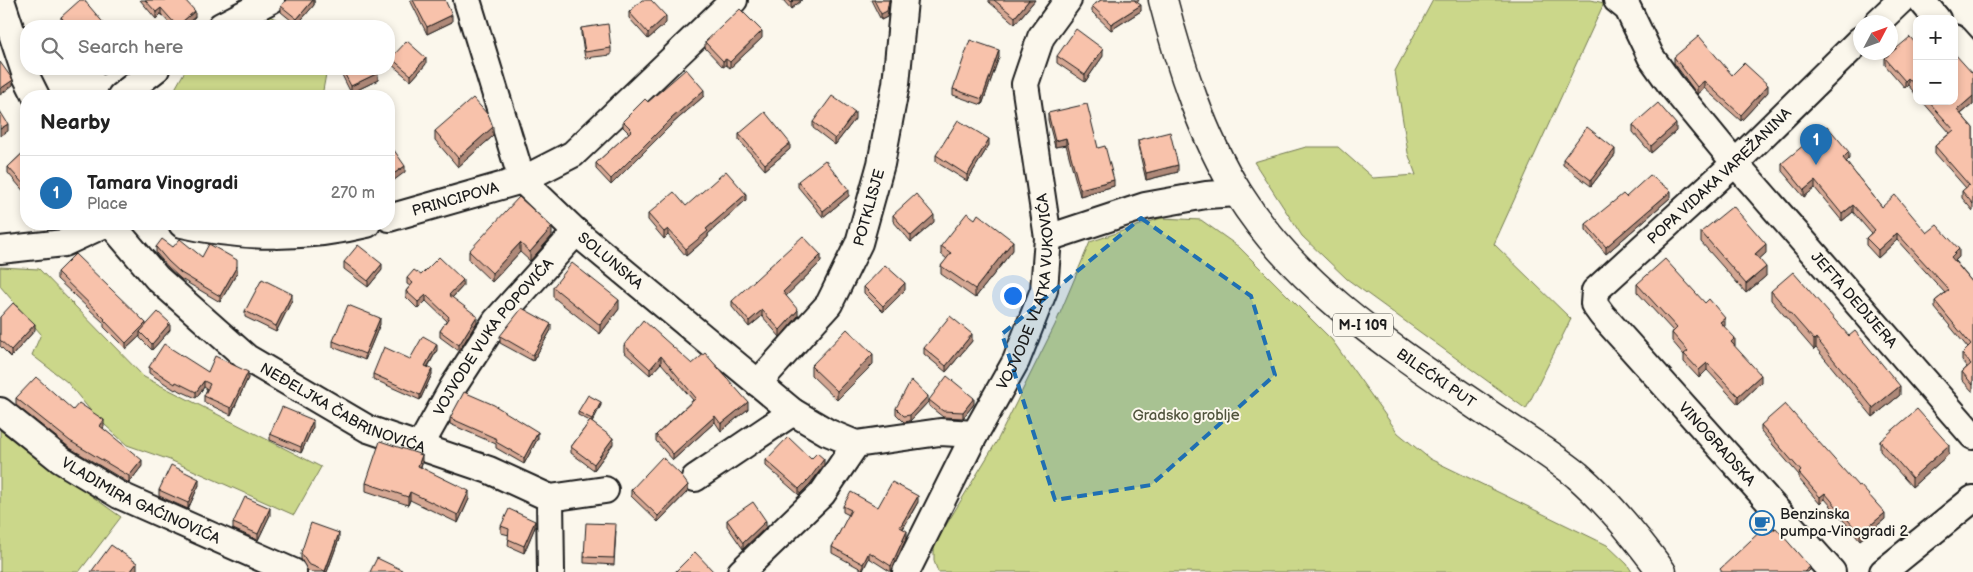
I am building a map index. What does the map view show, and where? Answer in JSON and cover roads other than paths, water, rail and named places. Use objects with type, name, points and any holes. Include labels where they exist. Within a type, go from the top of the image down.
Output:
[{"type":"main road","name":"BILEĆKI PUT","points":[[1163,0],[1181,62],[1201,120],[1238,193],[1284,252],[1323,292],[1361,324],[1575,474],[1608,505],[1662,572]]},
{"type":"street","points":[[1,0],[20,58]]},
{"type":"street","points":[[233,20],[271,0]]},
{"type":"street","name":"SOLUNSKA","points":[[467,0],[522,180],[576,232],[793,412],[827,432],[856,444]]},
{"type":"street","points":[[522,180],[573,154],[734,0]]},
{"type":"street","name":"POTKLISJE","points":[[758,383],[829,304],[859,243],[883,155],[896,84],[904,0]]},
{"type":"street","name":"VOJVODE VLATKA VUKOVIĆA","points":[[906,572],[975,434],[1016,361],[1044,290],[1048,238],[1025,84],[1041,37],[1068,0]]},
{"type":"street","name":"JEFTA DEDIJERA","points":[[1617,0],[1628,9],[1651,57],[1671,86],[1973,436]]},
{"type":"street","points":[[1885,15],[1901,0]]},
{"type":"street","points":[[1921,0],[1934,15]]},
{"type":"street","points":[[1958,42],[1973,59]]},
{"type":"street","name":"POPA VIDAKA VAREŽANINA","points":[[1602,315],[1594,304],[1595,291],[1735,162],[1853,47]]},
{"type":"street","points":[[27,75],[33,90]]},
{"type":"street","points":[[129,90],[148,75]]},
{"type":"street","name":"PRINCIPOVA","points":[[395,216],[522,180]]},
{"type":"street","points":[[1048,238],[1146,206],[1206,195],[1238,193]]},
{"type":"street","points":[[0,250],[64,243],[92,230]]},
{"type":"street","name":"NEĐELJKA ČABRINOVIĆA","points":[[116,230],[156,278],[247,358],[368,429],[489,470],[550,498]]},
{"type":"street","points":[[208,230],[242,234],[296,234],[332,230]]},
{"type":"street","name":"VOJVODE VUKA POPOVIĆA","points":[[420,446],[453,387],[496,321],[576,232]]},
{"type":"street","name":"VINOGRADSKA","points":[[1602,315],[1832,572]]},
{"type":"street","name":"VLADIMIRA GAĆINOVIĆA","points":[[0,411],[62,460],[118,495],[293,572]]},
{"type":"street","points":[[694,478],[793,412]]},
{"type":"street","points":[[741,572],[822,494],[856,444],[940,432],[975,434]]},
{"type":"street","points":[[551,572],[550,498],[605,490]]},
{"type":"street","points":[[1883,572],[1973,499]]},
{"type":"place","name":"Tamara Vinogradi","points":[[1816,165]]},
{"type":"place","name":"Benzinska pumpa-Vinogradi 2","points":[[1762,523]]},
{"type":"park label","name":"Gradsko groblje","points":[[1186,415]]}]
